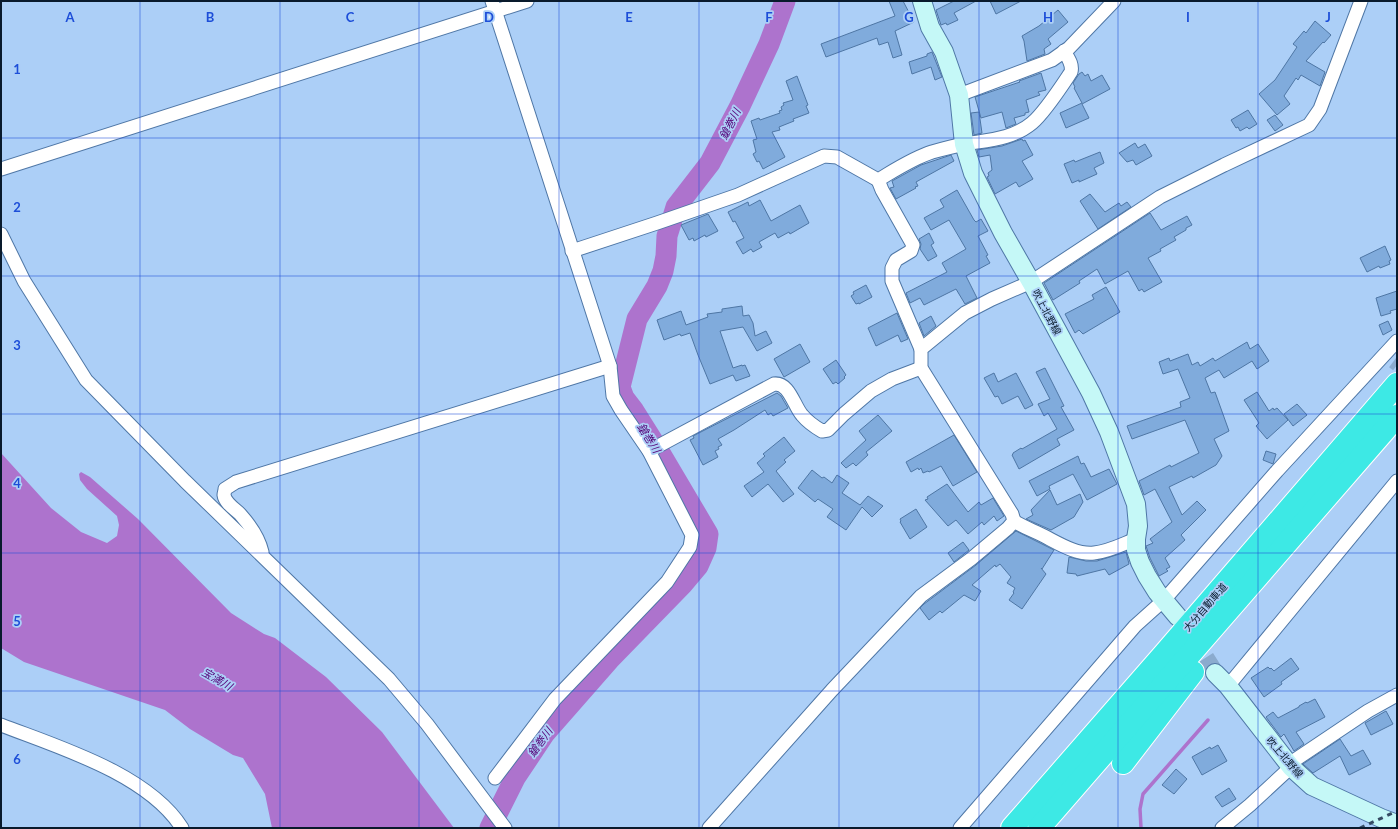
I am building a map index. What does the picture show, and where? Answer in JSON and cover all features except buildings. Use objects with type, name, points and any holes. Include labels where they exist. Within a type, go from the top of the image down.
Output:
[{"type":"highway","name":"大分自動車道","points":[[1012,828],[1397,384]]},
{"type":"highway","name":"大分自動車道","points":[[1039,828],[1397,416]]},
{"type":"highway","points":[[1123,763],[1334,487]]},
{"type":"main road","name":"吹上北野線","points":[[922,1],[930,27],[944,52],[960,95],[964,144],[973,173],[1003,233],[1091,393],[1109,432],[1136,504],[1138,526],[1136,550],[1147,576],[1178,617]]},
{"type":"main road","name":"吹上北野線","points":[[1215,673],[1228,686],[1290,766],[1312,786],[1397,824]]},
{"type":"street","points":[[1,169],[494,6],[526,1]]},
{"type":"street","points":[[960,95],[1052,60],[1069,48],[1114,1]]},
{"type":"street","points":[[921,349],[976,307],[1031,282],[1160,197],[1309,125],[1320,109],[1361,1]]},
{"type":"street","points":[[494,6],[610,366],[613,396],[649,451],[692,534],[690,547],[667,582],[555,699],[494,778]]},
{"type":"street","points":[[878,180],[896,169],[930,153],[964,144],[1007,136],[1019,132],[1032,123],[1050,102],[1071,72],[1071,63],[1064,51]]},
{"type":"street","points":[[572,251],[738,195],[824,156],[837,157],[878,180],[882,190],[913,245],[911,251],[896,260],[892,268],[892,281],[921,349],[921,368],[1012,514],[1014,521],[1032,532],[1068,548],[1083,552],[1094,553],[1103,551],[1136,540]]},
{"type":"street","points":[[1,234],[24,281],[86,380],[180,476],[389,679],[427,724],[505,828]]},
{"type":"street","points":[[960,828],[1135,626],[1164,600],[1272,477],[1389,358],[1397,341]]},
{"type":"street","points":[[263,557],[261,546],[248,524],[229,504],[224,496],[225,489],[236,482],[610,366]]},
{"type":"street","points":[[649,451],[774,384],[784,387],[802,415],[822,431],[828,430],[844,414],[872,391],[892,379],[921,368]]},
{"type":"street","points":[[1228,686],[1397,481]]},
{"type":"street","points":[[709,828],[832,690],[921,596],[972,559],[1014,521]]},
{"type":"street","points":[[1222,828],[1250,805],[1290,766],[1368,710],[1397,695]]},
{"type":"street","points":[[1,725],[105,766],[145,790],[168,810],[182,828]]},
{"type":"water","name":"宝満川","points":[[1,453],[51,508],[81,532],[107,543],[117,536],[119,525],[117,516],[87,489],[80,480],[79,474],[81,472],[90,477],[138,519],[231,613],[264,634],[275,638],[326,677],[382,732],[454,828],[272,828],[265,794],[243,758],[233,755],[190,729],[165,710],[24,662],[1,648]]},
{"type":"waterway","name":"鎗巻川","points":[[490,828],[515,778],[545,733],[609,660],[682,585],[698,566],[706,548],[708,534],[656,446],[624,398],[620,387],[637,319],[657,286],[663,271],[666,256],[667,236],[676,207],[710,163],[740,106],[769,44],[785,1]]},
{"type":"waterway","points":[[1141,828],[1140,809],[1143,794],[1208,720]]},
{"type":"tunnel","points":[[1393,362],[1397,365]]},
{"type":"tunnel","points":[[1191,635],[1215,673]]},
{"type":"railway","points":[[1360,828],[1397,811]]}]
